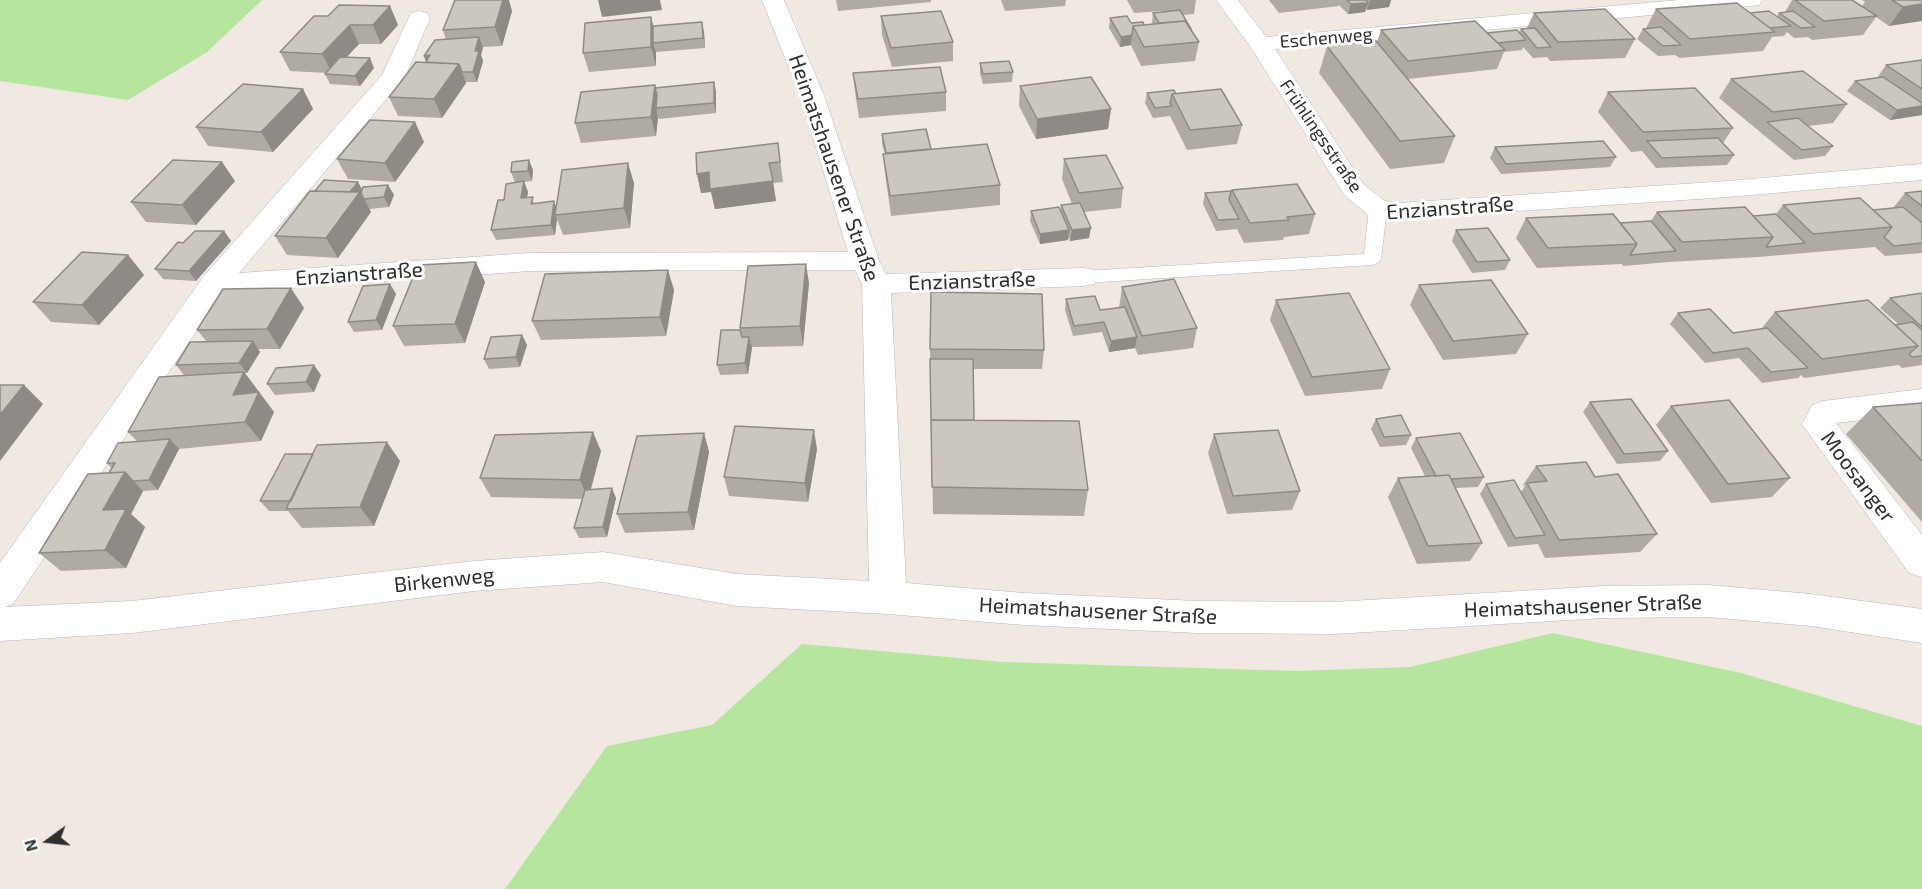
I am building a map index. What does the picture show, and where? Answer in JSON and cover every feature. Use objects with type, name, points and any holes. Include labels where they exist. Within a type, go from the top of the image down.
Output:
[{"type":"street","name":"Heimatshausener Straße","points":[[772,0],[813,98],[870,272],[888,597],[1023,609],[1186,617],[1311,618],[1604,602],[1708,601],[1812,610],[1922,626]]},
{"type":"street","name":"Frühlingsstraße","points":[[1227,0],[1260,44],[1353,190],[1378,209]]},
{"type":"street","name":"Eschenweg","points":[[1260,44],[1751,0]]},
{"type":"street","points":[[0,593],[213,284],[393,77],[419,18]]},
{"type":"street","name":"Enzianstraße","points":[[1378,209],[1399,212],[1728,189],[1922,172]]},
{"type":"street","name":"Enzianstraße","points":[[213,284],[530,262],[1084,277]]},
{"type":"street","name":"Moosanger","points":[[1922,401],[1823,413],[1818,424],[1922,562]]},
{"type":"street","name":"Birkenweg","points":[[0,624],[132,617],[474,576],[603,567],[737,590],[888,597]]},
{"type":"lane","name":"Enzianstraße","points":[[1084,277],[1372,259],[1378,209]]},
{"type":"green space","points":[[0,0],[262,0],[207,52],[128,100],[0,81]]},
{"type":"green space","points":[[1553,633],[1741,673],[1922,726],[1922,889],[505,889],[607,746],[712,725],[802,644],[1003,662],[1296,671],[1410,667]]},
{"type":"building","points":[[455,0],[503,0],[495,27],[443,30]]},
{"type":"building","points":[[1347,0],[1366,0],[1368,3],[1351,4]]},
{"type":"building","points":[[1795,0],[1852,0],[1877,16],[1824,21]]},
{"type":"building","points":[[1892,0],[1922,0],[1922,4],[1903,7]]},
{"type":"building","points":[[1737,3],[1775,32],[1690,39],[1656,9]]},
{"type":"building","points":[[339,5],[390,6],[373,25],[350,25],[322,54],[280,52],[314,16],[328,16]]},
{"type":"building","points":[[1605,9],[1635,39],[1558,42],[1534,13]]},
{"type":"building","points":[[1180,10],[1191,29],[1185,21],[1159,23],[1153,13]]},
{"type":"building","points":[[941,11],[953,42],[891,48],[881,16]]},
{"type":"building","points":[[1769,11],[1791,26],[1770,28],[1750,13]]},
{"type":"building","points":[[1793,11],[1815,27],[1801,28],[1779,13]]},
{"type":"building","points":[[1127,16],[1131,23],[1143,22],[1144,25],[1133,26],[1132,35],[1121,37],[1110,18]]},
{"type":"building","points":[[651,17],[651,47],[583,53],[585,23]]},
{"type":"building","points":[[1185,21],[1199,42],[1144,47],[1133,26]]},
{"type":"building","points":[[1475,21],[1505,50],[1408,61],[1381,30]]},
{"type":"building","points":[[702,22],[703,38],[653,43],[653,26]]},
{"type":"building","points":[[1661,27],[1681,45],[1663,46],[1643,29]]},
{"type":"building","points":[[1535,28],[1551,47],[1537,48],[1521,29]]},
{"type":"building","points":[[1517,30],[1526,40],[1498,43],[1487,33]]},
{"type":"building","points":[[479,37],[475,51],[479,51],[473,72],[462,72],[459,64],[426,62],[430,55],[424,56],[435,40]]},
{"type":"building","points":[[1376,41],[1455,136],[1400,141],[1327,46]]},
{"type":"building","points":[[340,57],[370,58],[355,76],[325,74]]},
{"type":"building","points":[[1922,60],[1922,89],[1886,65]]},
{"type":"building","points":[[1009,61],[1013,72],[983,74],[980,63]]},
{"type":"building","points":[[416,62],[459,64],[434,99],[389,97]]},
{"type":"building","points":[[940,67],[946,92],[858,99],[853,73]]},
{"type":"building","points":[[1803,71],[1847,104],[1773,112],[1731,79]]},
{"type":"building","points":[[1091,77],[1111,109],[1037,119],[1020,86]]},
{"type":"building","points":[[1883,77],[1922,103],[1922,106],[1897,110],[1855,81]]},
{"type":"building","points":[[714,82],[714,103],[656,108],[655,88]]},
{"type":"building","points":[[243,84],[303,89],[261,132],[196,127]]},
{"type":"building","points":[[655,85],[651,117],[575,123],[581,92]]},
{"type":"building","points":[[1695,88],[1733,128],[1643,132],[1608,92]]},
{"type":"building","points":[[1221,89],[1242,125],[1190,130],[1172,94]]},
{"type":"building","points":[[1174,90],[1176,94],[1172,94],[1170,103],[1172,106],[1155,108],[1147,93]]},
{"type":"building","points":[[1798,118],[1833,146],[1802,150],[1767,122]]},
{"type":"building","points":[[370,120],[415,122],[385,163],[337,159]]},
{"type":"building","points":[[926,129],[931,149],[886,153],[882,134]]},
{"type":"building","points":[[1718,138],[1734,155],[1662,158],[1647,141]]},
{"type":"building","points":[[1603,141],[1616,157],[1506,164],[1495,147]]},
{"type":"building","points":[[778,143],[780,162],[769,163],[773,181],[710,189],[709,172],[697,174],[696,153]]},
{"type":"building","points":[[987,144],[1000,185],[890,196],[883,154]]},
{"type":"building","points":[[1106,155],[1123,188],[1079,193],[1064,159]]},
{"type":"building","points":[[173,160],[222,162],[182,205],[131,202]]},
{"type":"building","points":[[529,160],[528,171],[511,172],[512,162]]},
{"type":"building","points":[[628,163],[624,208],[555,215],[562,170]]},
{"type":"building","points":[[324,180],[358,182],[350,192],[315,191]]},
{"type":"building","points":[[524,181],[521,198],[533,197],[531,204],[554,201],[551,225],[491,230],[498,200],[504,200],[506,184]]},
{"type":"building","points":[[1297,184],[1315,214],[1287,217],[1289,220],[1250,223],[1232,190]]},
{"type":"building","points":[[388,185],[384,197],[364,199],[361,193],[363,187]]},
{"type":"building","points":[[310,191],[360,192],[326,238],[275,236]]},
{"type":"building","points":[[1231,191],[1229,200],[1239,219],[1218,220],[1205,193]]},
{"type":"building","points":[[1922,191],[1922,206],[1905,193]]},
{"type":"building","points":[[1860,198],[1892,227],[1813,234],[1783,205]]},
{"type":"building","points":[[1080,203],[1091,228],[1072,230],[1061,205]]},
{"type":"building","points":[[1059,207],[1069,230],[1040,234],[1031,211]]},
{"type":"building","points":[[1745,207],[1773,237],[1682,242],[1657,212]]},
{"type":"building","points":[[1903,207],[1922,223],[1922,243],[1894,246],[1884,237],[1892,227],[1873,210]]},
{"type":"building","points":[[1613,214],[1637,244],[1548,248],[1526,218]]},
{"type":"building","points":[[1776,214],[1805,243],[1766,247],[1773,237],[1753,216]]},
{"type":"building","points":[[1651,221],[1676,251],[1630,255],[1637,244],[1620,223]]},
{"type":"building","points":[[1488,228],[1510,260],[1477,262],[1456,230]]},
{"type":"building","points":[[195,231],[224,231],[189,271],[155,269],[178,242],[183,243]]},
{"type":"building","points":[[82,252],[128,255],[82,305],[33,302]]},
{"type":"building","points":[[476,262],[455,324],[393,326],[418,265]]},
{"type":"building","points":[[806,264],[800,326],[740,328],[748,266]]},
{"type":"building","points":[[668,270],[660,317],[532,321],[545,274]]},
{"type":"building","points":[[1174,279],[1197,328],[1142,336],[1122,287]]},
{"type":"building","points":[[1491,280],[1528,334],[1453,341],[1419,285]]},
{"type":"building","points":[[390,284],[376,320],[348,322],[363,286]]},
{"type":"building","points":[[291,288],[267,329],[197,330],[223,289]]},
{"type":"building","points":[[931,292],[1042,294],[1044,350],[930,349]]},
{"type":"building","points":[[1349,293],[1390,369],[1312,377],[1276,300]]},
{"type":"building","points":[[1922,293],[1922,327],[1890,298]]},
{"type":"building","points":[[1095,296],[1100,310],[1125,307],[1137,337],[1111,341],[1104,322],[1074,326],[1066,299]]},
{"type":"building","points":[[1868,300],[1918,346],[1822,359],[1775,312]]},
{"type":"building","points":[[1710,309],[1733,333],[1767,328],[1808,368],[1771,372],[1748,348],[1713,353],[1678,313]]},
{"type":"building","points":[[1913,322],[1922,330],[1922,356],[1912,357],[1909,354],[1918,346],[1895,325]]},
{"type":"building","points":[[721,330],[740,330],[742,337],[749,337],[745,363],[717,365]]},
{"type":"building","points":[[522,335],[516,357],[484,359],[491,337]]},
{"type":"building","points":[[253,341],[239,363],[176,365],[190,342]]},
{"type":"building","points":[[930,359],[973,359],[974,420],[931,420]]},
{"type":"building","points":[[314,365],[306,382],[267,384],[276,368]]},
{"type":"building","points":[[244,372],[233,395],[259,392],[245,422],[128,432],[159,377]]},
{"type":"building","points":[[0,385],[24,385],[0,415]]},
{"type":"building","points":[[1631,399],[1668,451],[1624,454],[1590,402]]},
{"type":"building","points":[[1729,400],[1790,478],[1728,484],[1671,406]]},
{"type":"building","points":[[1922,403],[1922,461],[1873,407]]},
{"type":"building","points":[[1401,415],[1411,435],[1384,437],[1376,419]]},
{"type":"building","points":[[931,420],[1079,421],[1088,490],[932,487]]},
{"type":"building","points":[[735,426],[814,430],[805,483],[724,477]]},
{"type":"building","points":[[1278,430],[1300,491],[1233,496],[1214,434]]},
{"type":"building","points":[[593,432],[580,480],[480,478],[495,435]]},
{"type":"building","points":[[704,433],[688,512],[617,514],[637,436]]},
{"type":"building","points":[[1460,433],[1484,477],[1451,479],[1449,475],[1436,476],[1416,438]]},
{"type":"building","points":[[170,439],[149,480],[133,481],[125,472],[109,473],[115,463],[107,463],[118,443]]},
{"type":"building","points":[[387,442],[360,507],[286,509],[317,445]]},
{"type":"building","points":[[285,454],[313,454],[291,501],[260,501]]},
{"type":"building","points":[[1586,462],[1595,477],[1618,474],[1657,534],[1559,540],[1527,483],[1547,481],[1536,466]]},
{"type":"building","points":[[125,472],[103,510],[126,509],[105,550],[39,553],[88,474]]},
{"type":"building","points":[[1449,475],[1482,543],[1428,546],[1398,478]]},
{"type":"building","points":[[1514,480],[1545,535],[1515,538],[1486,484]]},
{"type":"building","points":[[612,488],[603,527],[574,528],[585,490]]}]
